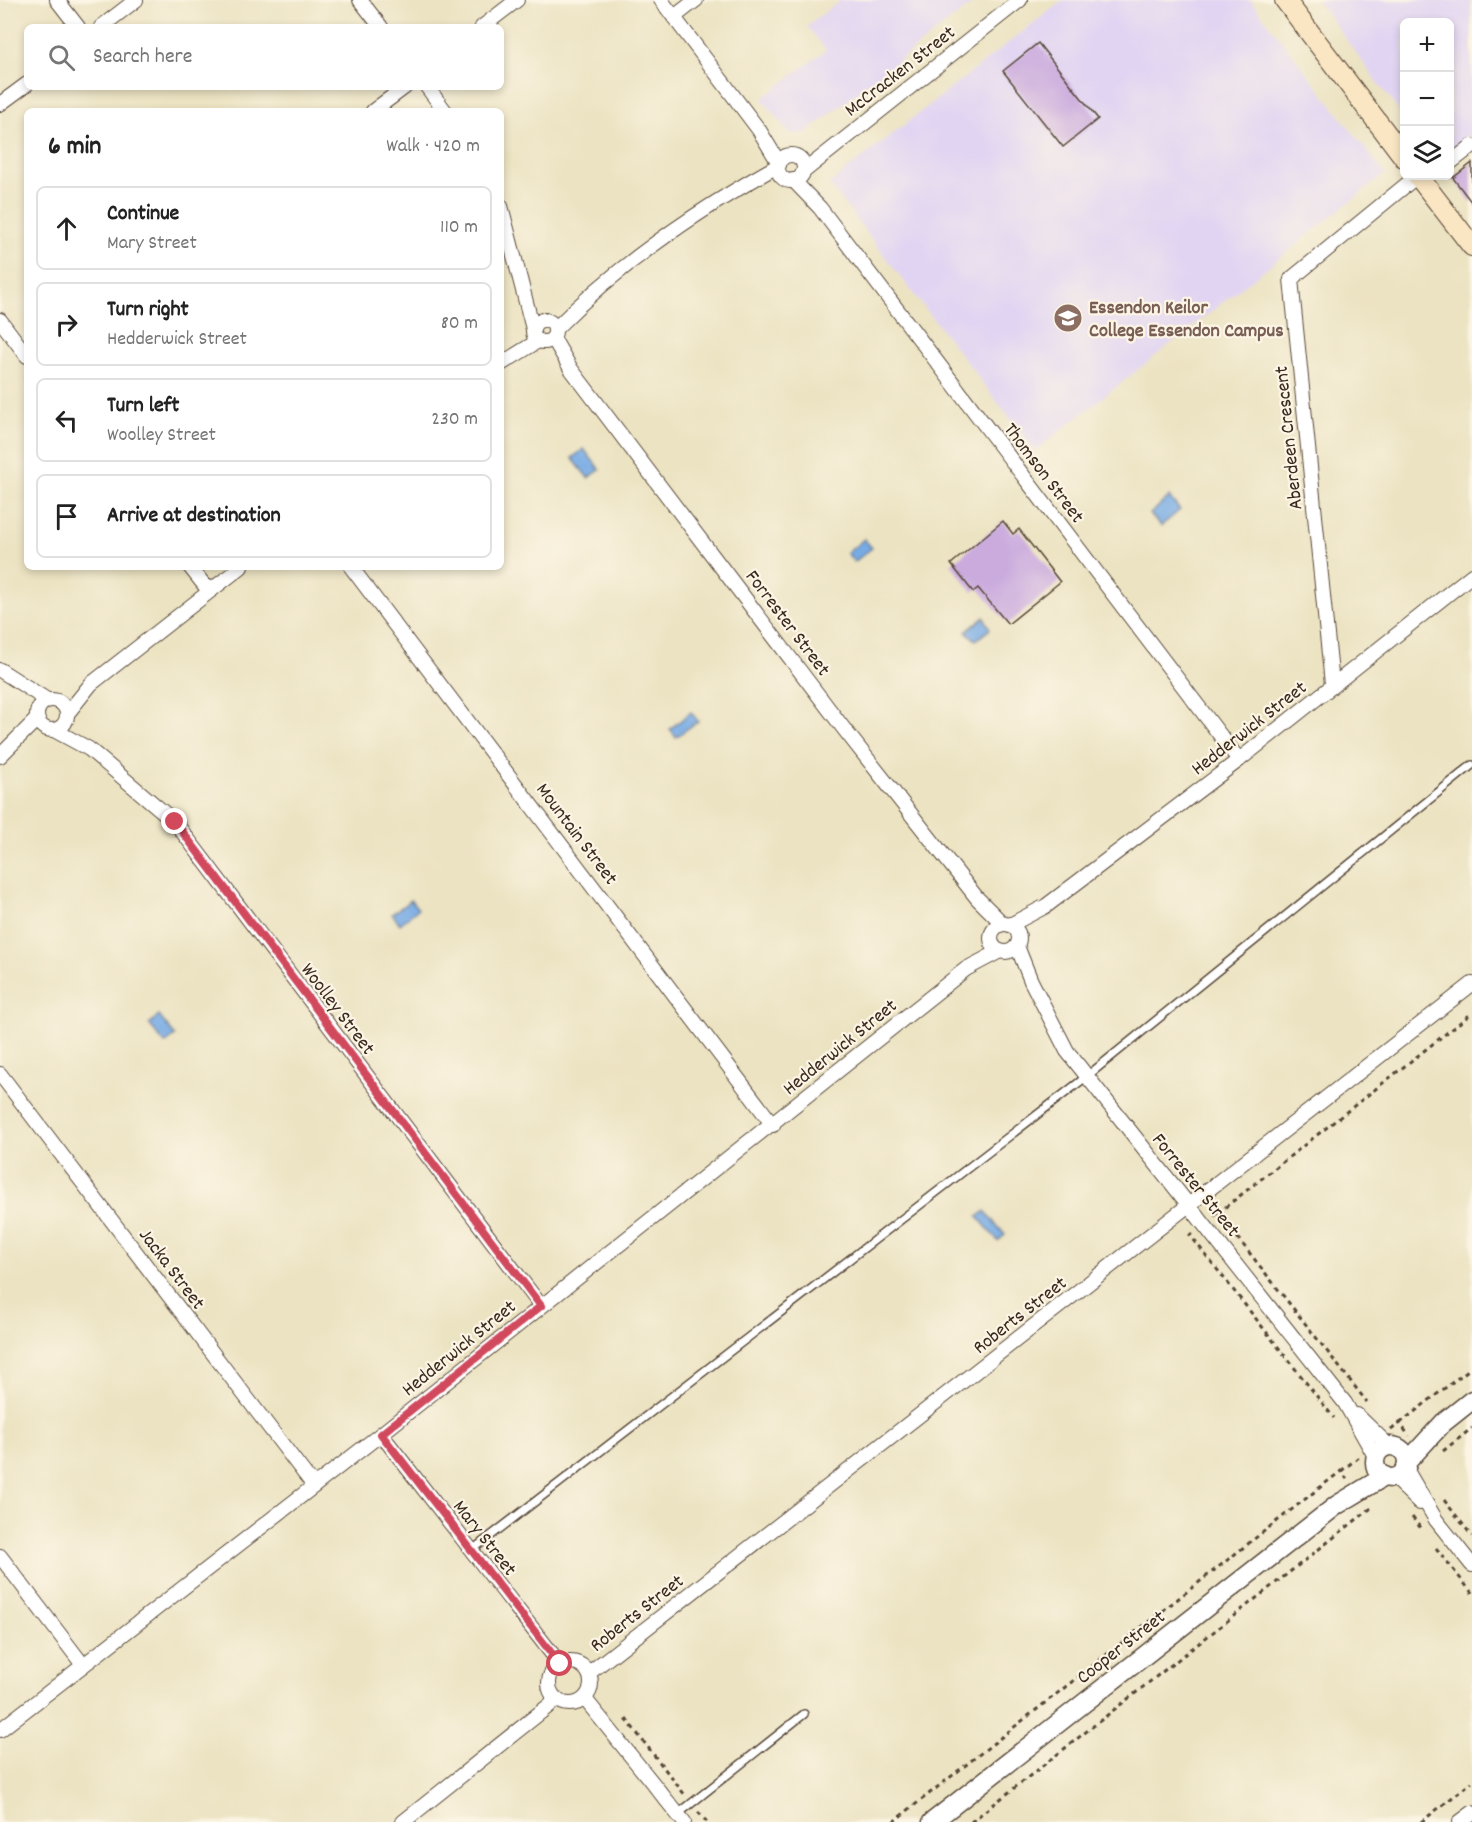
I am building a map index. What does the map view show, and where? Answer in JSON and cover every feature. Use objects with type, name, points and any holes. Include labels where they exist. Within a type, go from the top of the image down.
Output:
[{"type":"main road","points":[[1285,0],[1400,153]]},
{"type":"main road","points":[[1425,180],[1472,246]]},
{"type":"street","points":[[57,0],[76,24]]},
{"type":"street","points":[[105,24],[136,0]]},
{"type":"street","points":[[360,0],[379,24]]},
{"type":"street","points":[[486,24],[517,0]]},
{"type":"street","name":"Thomson Street","points":[[661,0],[1239,760]]},
{"type":"street","points":[[674,17],[696,0]]},
{"type":"street","name":"McCracken Street","points":[[504,362],[685,220],[737,189],[791,168],[831,148],[1020,0]]},
{"type":"street","points":[[0,104],[24,86]]},
{"type":"street","points":[[377,108],[401,90]]},
{"type":"street","points":[[429,90],[443,108]]},
{"type":"street","points":[[1454,159],[1472,146]]},
{"type":"street","name":"Aberdeen Crescent","points":[[1332,684],[1291,279],[1419,180]]},
{"type":"street","name":"Forrester Street","points":[[504,218],[524,296],[544,332],[844,729],[978,898],[999,930]]},
{"type":"street","points":[[0,320],[24,352]]},
{"type":"street","points":[[192,570],[209,591]]},
{"type":"street","points":[[3,753],[62,726],[91,684],[237,570]]},
{"type":"street","name":"Mountain Street","points":[[353,570],[773,1125]]},
{"type":"street","name":"Hedderwick Street","points":[[0,1730],[773,1125],[966,969],[999,930],[1046,906],[1239,760],[1472,575]]},
{"type":"street","points":[[5,674],[64,705],[67,716]]},
{"type":"street","points":[[5,674],[37,714],[41,726],[51,730]]},
{"type":"street","points":[[3,753],[51,700],[91,684]]},
{"type":"street","name":"Woolley Street","points":[[67,716],[89,749]]},
{"type":"street","name":"Woolley Street","points":[[51,730],[89,749],[175,822],[541,1306]]},
{"type":"street","name":"Hedderwick Street","points":[[1018,941],[1046,906]]},
{"type":"street","points":[[999,930],[1016,930],[1018,941],[1011,951],[1002,952],[993,946],[999,930]]},
{"type":"street","name":"Forrester Street","points":[[1018,941],[1030,981],[1067,1051],[1472,1565]]},
{"type":"street","name":"Hedderwick Street","points":[[966,969],[1002,952]]},
{"type":"street","name":"Forrester Street","points":[[1002,952],[1030,981]]},
{"type":"street","name":"Roberts Street","points":[[589,1673],[1472,984]]},
{"type":"street","name":"Jacka Street","points":[[0,1074],[314,1486]]},
{"type":"street","name":"Cooper Street","points":[[932,1822],[1472,1400]]},
{"type":"street","name":"Mary Street","points":[[381,1434],[560,1664]]},
{"type":"street","points":[[0,1556],[83,1665]]},
{"type":"street","points":[[572,1662],[579,1664],[589,1673],[592,1685],[585,1700],[570,1705],[556,1700],[550,1689],[549,1681],[551,1674],[560,1664],[572,1662]]},
{"type":"street","points":[[403,1822],[556,1700]]},
{"type":"street","points":[[585,1700],[681,1818]]},
{"type":"street","points":[[1460,1822],[1472,1813]]},
{"type":"lane","points":[[471,1551],[1086,1077],[1472,765]]},
{"type":"lane","points":[[681,1818],[691,1803],[804,1714]]},
{"type":"path","points":[[1218,1213],[1472,1013]]},
{"type":"path","points":[[1400,1424],[1472,1367]]},
{"type":"path","points":[[1435,1458],[1472,1428]]},
{"type":"path","points":[[1437,1491],[1472,1536]]},
{"type":"path","points":[[626,1719],[706,1822]]},
{"type":"path","points":[[1421,1822],[1472,1782]]},
{"type":"shaded area","points":[[841,0],[977,0],[804,134],[789,133],[762,99],[826,50],[807,26]]},
{"type":"shaded area","name":"Essendon Keilor College Essendon Campus","points":[[1063,0],[1250,0],[1385,174],[1035,451],[829,184]]},
{"type":"shaded area","points":[[1317,0],[1471,0],[1472,133],[1454,148],[1454,18],[1400,18],[1400,113]]},
{"type":"water","points":[[584,449],[600,470],[588,478],[572,458]]},
{"type":"water","points":[[1169,497],[1180,510],[1161,526],[1150,514]]},
{"type":"water","points":[[864,539],[872,548],[854,562],[847,553]]},
{"type":"water","points":[[984,617],[990,629],[976,640],[966,632]]},
{"type":"water","points":[[691,712],[698,721],[676,737],[670,729]]},
{"type":"water","points":[[411,900],[418,909],[400,924],[392,914]]},
{"type":"water","points":[[159,1016],[175,1036],[165,1044],[149,1024]]},
{"type":"water","points":[[985,1211],[1005,1235],[998,1241],[978,1217]]},
{"type":"building","points":[[1038,43],[1098,119],[1063,147],[1003,71]]},
{"type":"building","points":[[1472,163],[1472,203],[1454,179]]},
{"type":"building","points":[[1003,521],[1013,534],[1019,529],[1060,582],[1008,624],[978,588],[973,592],[951,564]]},
{"type":"place","name":"Essendon Keilor College Essendon Campus","points":[[1068,318]]},
{"type":"route","points":[[175,822],[541,1306],[381,1434],[560,1664]]}]
